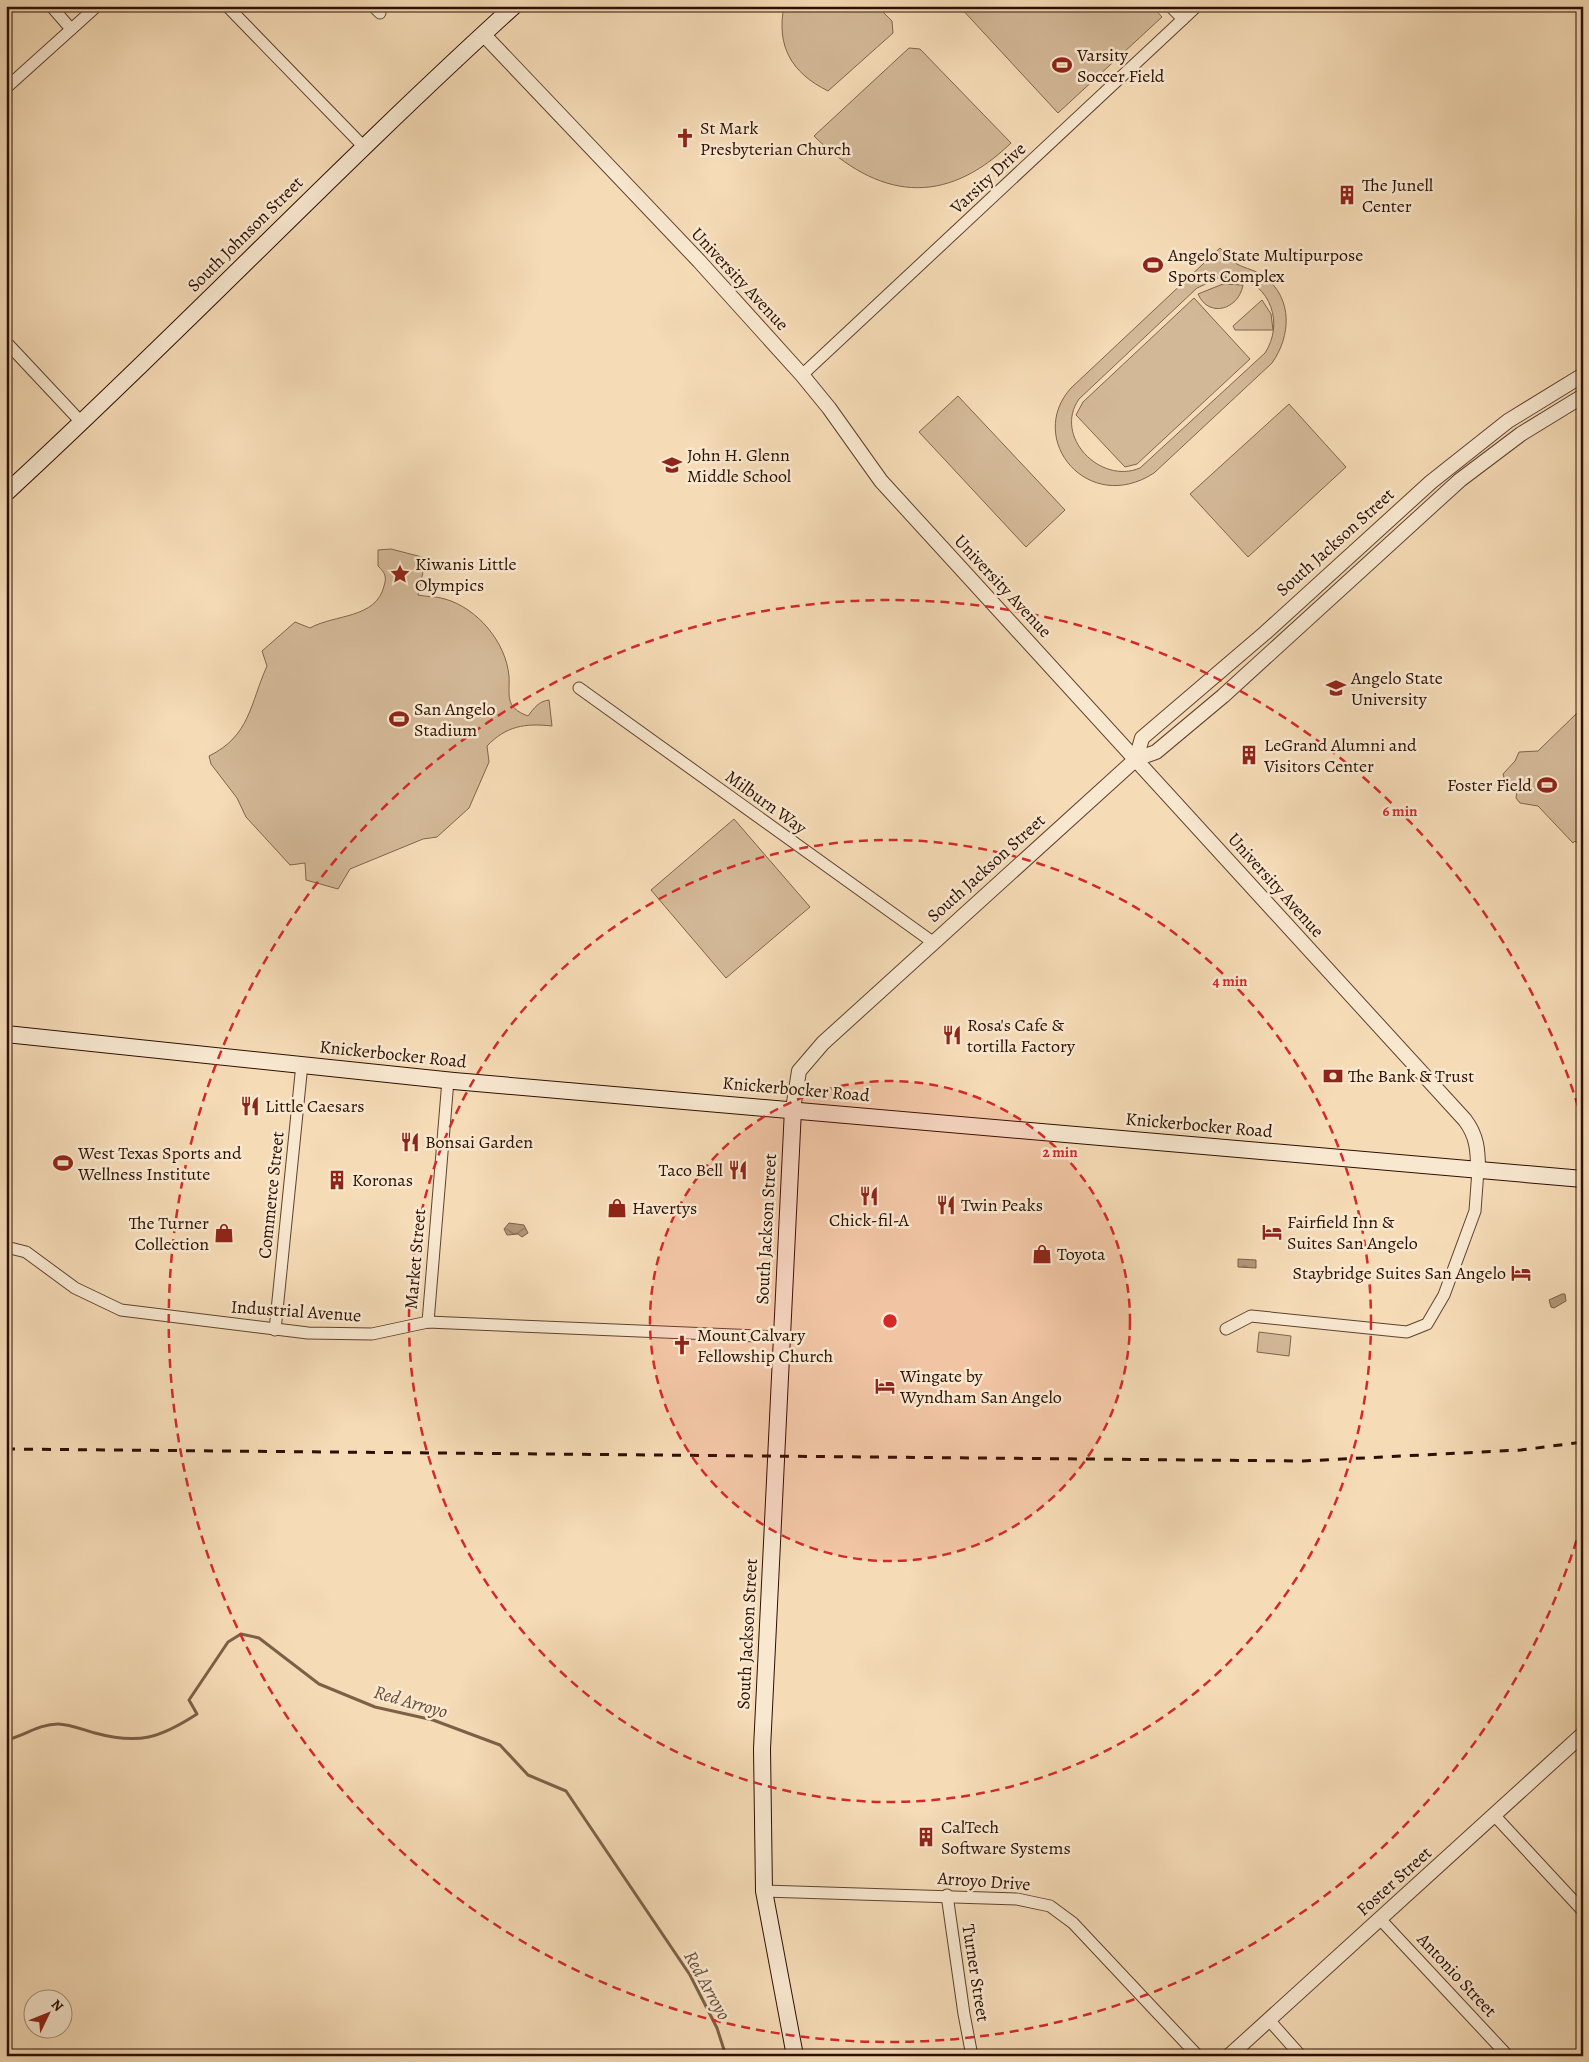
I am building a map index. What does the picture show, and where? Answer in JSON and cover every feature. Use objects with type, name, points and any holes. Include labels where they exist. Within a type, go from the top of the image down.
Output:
[{"type":"main road","name":"South Johnson Street","points":[[6,493],[82,423],[363,146],[514,6]]},
{"type":"main road","name":"Knickerbocker Road","points":[[6,1034],[448,1080],[793,1109],[989,1129],[1002,1128],[1583,1179]]},
{"type":"main road","name":"South Jackson Street","points":[[793,1109],[780,1337],[762,1749],[764,1891],[795,2056]]},
{"type":"street","points":[[51,6],[71,29]]},
{"type":"street","points":[[6,88],[97,6]]},
{"type":"street","points":[[227,6],[363,146]]},
{"type":"street","points":[[1170,6],[1183,19]]},
{"type":"street","name":"Varsity Drive","points":[[802,375],[1197,6]]},
{"type":"street","name":"University Avenue","points":[[483,34],[693,256],[802,375],[829,408],[881,481],[1465,1120],[1474,1131],[1478,1149],[1478,1170]]},
{"type":"street","points":[[6,342],[82,423]]},
{"type":"street","name":"South Jackson Street","points":[[1136,759],[1142,738],[1231,663],[1431,482],[1508,421],[1583,375]]},
{"type":"street","name":"South Jackson Street","points":[[793,1109],[799,1071],[823,1043],[1136,759],[1156,752],[1223,696],[1460,480],[1521,434],[1583,396]]},
{"type":"street","name":"Milburn Way","points":[[579,688],[934,943]]},
{"type":"street","name":"Commerce Street","points":[[275,1330],[302,1064]]},
{"type":"street","name":"Market Street","points":[[428,1322],[448,1080]]},
{"type":"street","points":[[1226,1329],[1251,1316],[1407,1332],[1427,1324],[1444,1295],[1474,1211],[1478,1170]]},
{"type":"street","name":"Industrial Avenue","points":[[6,1247],[26,1252],[75,1288],[121,1310],[275,1330],[372,1334],[428,1322],[780,1337]]},
{"type":"street","name":"Foster Street","points":[[1230,2056],[1583,1734]]},
{"type":"street","points":[[1494,1815],[1583,1911]]},
{"type":"street","name":"Arroyo Drive","points":[[764,1891],[947,1895],[1017,1899],[1050,1906],[1073,1923],[1198,2056]]},
{"type":"street","name":"Turner Street","points":[[947,1895],[972,2056]]},
{"type":"street","name":"Antonio Street","points":[[1380,1919],[1508,2056]]},
{"type":"street","points":[[1269,2020],[1301,2056]]},
{"type":"shaded area","points":[[784,6],[877,6],[892,21],[893,33],[828,91],[805,76],[790,57],[782,34]]},
{"type":"shaded area","name":"Varsity Soccer Field","points":[[959,6],[1152,6],[1162,17],[1058,113]]},
{"type":"shaded area","points":[[909,48],[920,49],[1011,143],[986,164],[961,178],[936,186],[911,188],[887,183],[862,173],[838,157],[814,136]]},
{"type":"shaded area","points":[[1220,248],[1234,263],[1265,277],[1281,296],[1285,307],[1286,330],[1283,341],[1272,363],[1154,473],[1130,484],[1107,485],[1087,478],[1070,466],[1060,449],[1055,429],[1059,408],[1071,388]],"holes":[[[1236,277],[1248,281],[1266,296],[1271,307],[1273,330],[1271,342],[1265,353],[1140,468],[1125,471],[1110,470],[1096,463],[1085,454],[1076,442],[1072,428],[1073,413],[1079,399],[1197,288],[1219,278]]]},
{"type":"shaded area","points":[[1223,284],[1243,285],[1236,300],[1223,308],[1209,307],[1198,294]]},
{"type":"shaded area","points":[[1194,298],[1250,359],[1137,464],[1125,467],[1076,415],[1083,402]]},
{"type":"shaded area","points":[[1262,300],[1271,314],[1273,330],[1235,330],[1233,326]]},
{"type":"shaded area","points":[[958,396],[1065,510],[1026,547],[919,432]]},
{"type":"shaded area","points":[[1289,404],[1346,467],[1248,557],[1190,494]]},
{"type":"shaded area","name":"San Angelo Stadium","points":[[391,549],[426,558],[418,595],[442,598],[457,603],[479,618],[496,639],[507,663],[509,695],[512,705],[520,713],[528,716],[540,703],[549,700],[552,726],[533,725],[516,727],[494,739],[487,746],[489,762],[469,808],[437,837],[423,839],[350,869],[338,889],[306,880],[305,863],[290,865],[246,817],[237,798],[211,764],[209,756],[223,748],[233,739],[247,718],[267,666],[262,651],[295,622],[310,628],[364,610],[373,605],[380,597],[385,580],[384,573],[378,566],[378,550]]},
{"type":"shaded area","name":"Foster Field","points":[[1577,713],[1580,716],[1583,714],[1583,849],[1575,841],[1573,843],[1538,806],[1520,803],[1516,798],[1517,791],[1504,778],[1503,774],[1515,761],[1519,752],[1538,751]]},
{"type":"shaded area","points":[[734,819],[810,907],[726,978],[651,890]]},
{"type":"shaded area","points":[[1259,1332],[1291,1336],[1289,1356],[1257,1352]]},
{"type":"water","points":[[509,1223],[524,1225],[528,1233],[522,1237],[518,1234],[507,1235],[504,1229]]},
{"type":"water","points":[[1238,1259],[1256,1260],[1256,1268],[1238,1267]]},
{"type":"water","points":[[1565,1294],[1566,1301],[1554,1308],[1551,1307],[1549,1300]]},
{"type":"waterway","name":"Red Arroyo","points":[[6,1740],[44,1726],[58,1724],[110,1737],[137,1739],[160,1734],[197,1714],[189,1700],[228,1642],[241,1634],[259,1638],[319,1684],[375,1707],[433,1720],[500,1745],[528,1775],[566,1791],[690,1975],[717,2028],[726,2056]]},
{"type":"railway","points":[[6,1449],[1303,1461],[1521,1450],[1583,1442]]},
{"type":"place","name":"Varsity Soccer Field","points":[[1062,65]]},
{"type":"place","name":"St Mark Presbyterian Church","points":[[685,138]]},
{"type":"place","name":"The Junell Center","points":[[1347,195]]},
{"type":"place","name":"Angelo State Multipurpose Sports Complex","points":[[1153,265]]},
{"type":"place","name":"John H. Glenn Middle School","points":[[672,465]]},
{"type":"place","name":"Kiwanis Little Olympics","points":[[400,574]]},
{"type":"place","name":"Angelo State University","points":[[1336,688]]},
{"type":"place","name":"San Angelo Stadium","points":[[399,719]]},
{"type":"place","name":"LeGrand Alumni and Visitors Center","points":[[1249,755]]},
{"type":"place","name":"Foster Field","points":[[1547,785]]},
{"type":"place","name":"Rosa's Cafe & tortilla Factory","points":[[952,1035]]},
{"type":"place","name":"The Bank & Trust","points":[[1333,1076]]},
{"type":"place","name":"Little Caesars","points":[[250,1106]]},
{"type":"place","name":"Bonsai Garden","points":[[410,1142]]},
{"type":"place","name":"West Texas Sports and Wellness Institute","points":[[63,1163]]},
{"type":"place","name":"Taco Bell","points":[[738,1170]]},
{"type":"place","name":"Koronas","points":[[337,1180]]},
{"type":"place","name":"Chick-fil-A","points":[[869,1196]]},
{"type":"place","name":"Twin Peaks","points":[[946,1205]]},
{"type":"place","name":"Havertys","points":[[617,1208]]},
{"type":"place","name":"Fairfield Inn & Suites San Angelo","points":[[1272,1232]]},
{"type":"place","name":"The Turner Collection","points":[[224,1233]]},
{"type":"place","name":"Toyota","points":[[1042,1254]]},
{"type":"place","name":"Staybridge Suites San Angelo","points":[[1521,1273]]},
{"type":"place","name":"Mount Calvary Fellowship Church","points":[[682,1345]]},
{"type":"place","name":"Wingate by Wyndham San Angelo","points":[[885,1386]]},
{"type":"place","name":"CalTech Software Systems","points":[[926,1837]]}]
